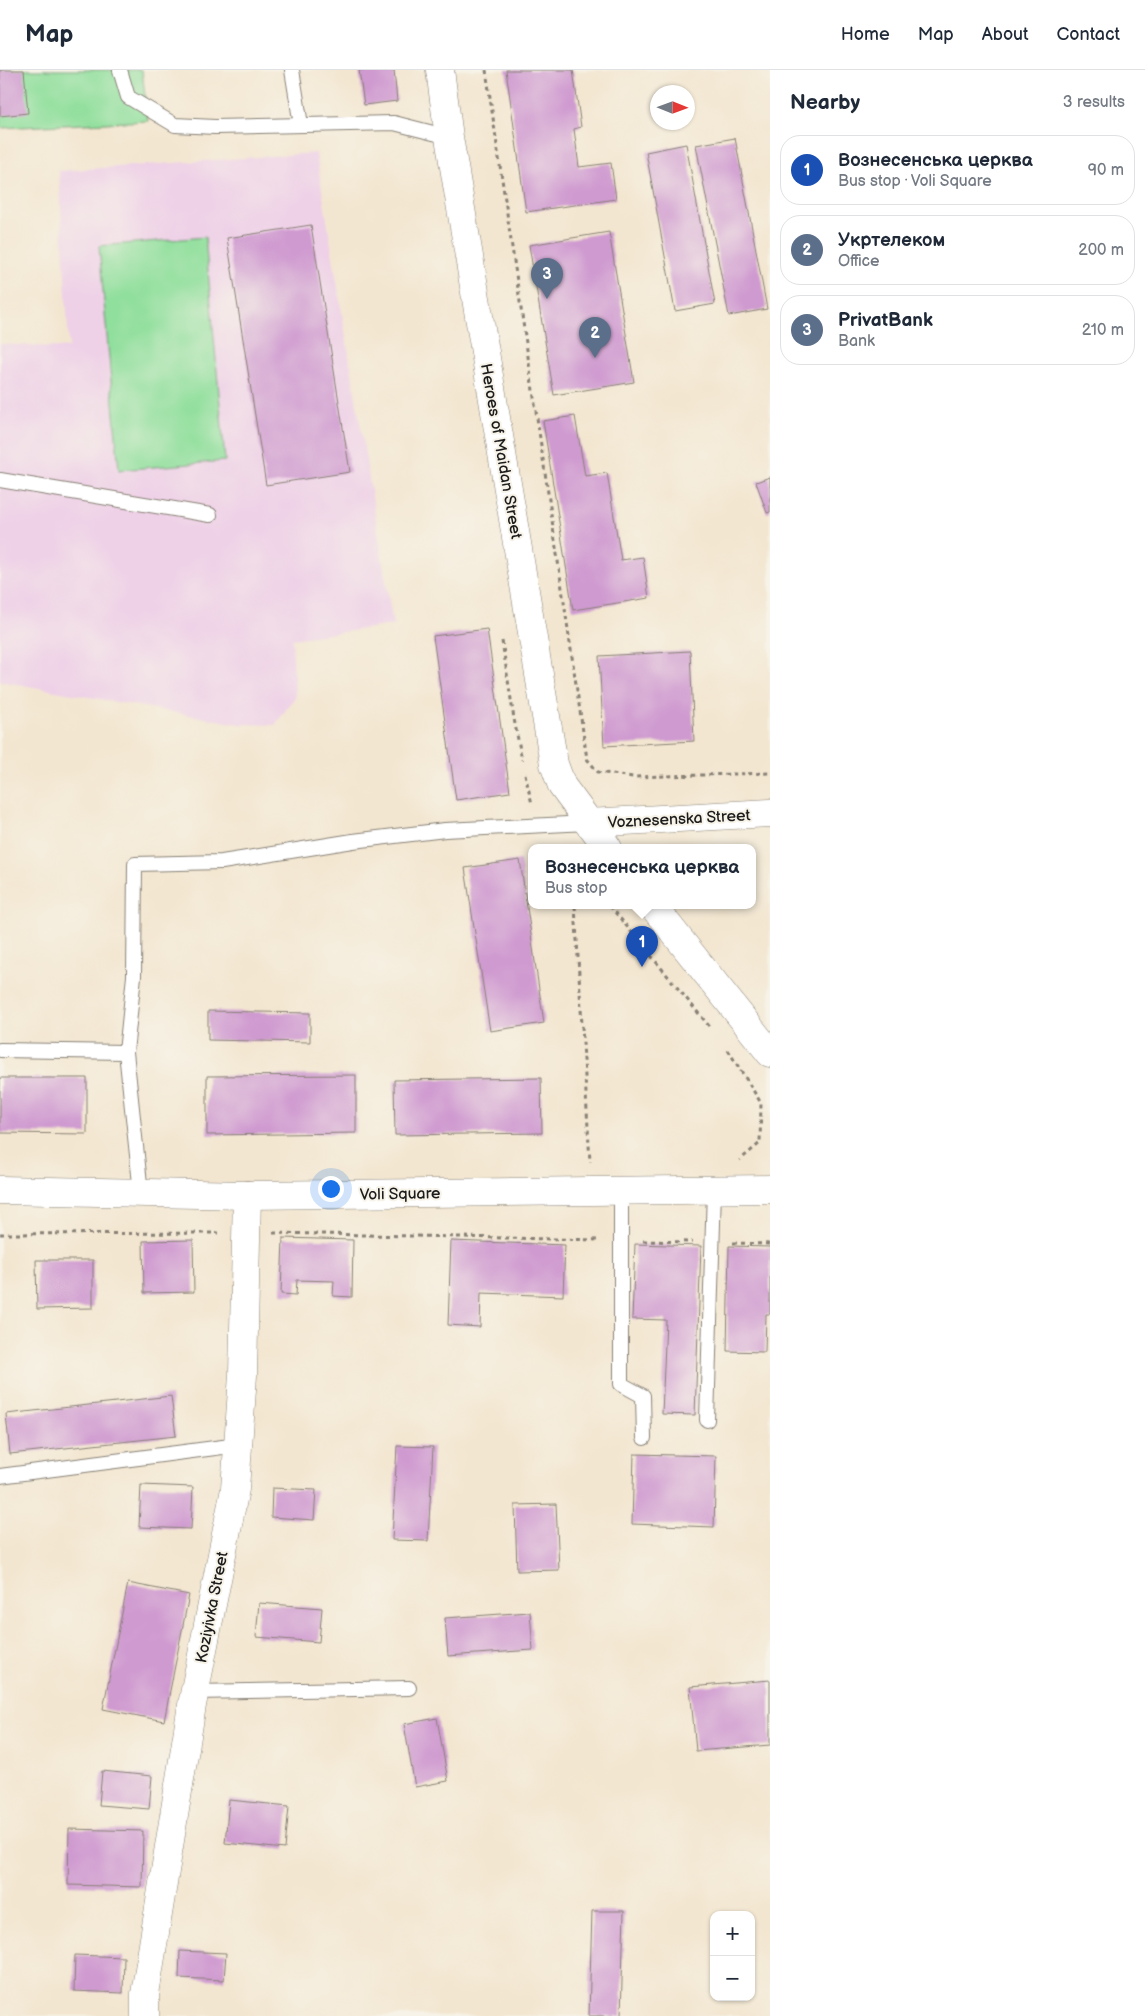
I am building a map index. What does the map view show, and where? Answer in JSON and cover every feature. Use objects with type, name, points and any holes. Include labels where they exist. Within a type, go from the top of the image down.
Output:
[{"type":"main road","name":"Heroes of Maidan Street","points":[[440,70],[449,137],[554,764],[562,786],[588,824]]},
{"type":"main road","name":"Voznesenska Street","points":[[588,824],[770,814]]},
{"type":"main road","points":[[588,824],[605,844]]},
{"type":"main road","points":[[655,909],[770,1053]]},
{"type":"main road","name":"Voli Square","points":[[0,1190],[247,1195],[770,1189]]},
{"type":"main road","name":"Koziyivka Street","points":[[144,2016],[145,1994],[195,1692],[235,1489],[243,1375],[247,1195]]},
{"type":"lane","points":[[120,70],[128,97],[175,125],[394,123],[449,137]]},
{"type":"lane","points":[[292,70],[301,125]]},
{"type":"lane","points":[[0,480],[210,515]]},
{"type":"lane","points":[[141,1193],[126,1052],[134,976],[135,864],[222,862],[353,841],[444,830],[588,824]]},
{"type":"lane","points":[[0,1050],[126,1052]]},
{"type":"lane","points":[[708,1420],[714,1190]]},
{"type":"lane","points":[[621,1191],[621,1384],[643,1396],[644,1438]]},
{"type":"lane","points":[[0,1476],[238,1445]]},
{"type":"lane","points":[[195,1692],[409,1688]]},
{"type":"path","points":[[486,70],[587,759],[598,772],[633,777],[770,773]]},
{"type":"path","points":[[575,909],[590,1163]]},
{"type":"path","points":[[612,909],[715,1033]]},
{"type":"path","points":[[727,1048],[760,1103],[760,1143],[737,1162]]},
{"type":"path","points":[[0,1234],[246,1233],[770,1244]]},
{"type":"shaded area","points":[[316,153],[393,625],[292,639],[295,697],[275,725],[239,724],[0,681],[0,344],[69,348],[59,171]]},
{"type":"green space","points":[[0,70],[142,70],[148,121],[0,128]]},
{"type":"green space","points":[[205,237],[225,461],[119,470],[99,246]]},
{"type":"building","points":[[0,70],[24,70],[28,113],[0,116]]},
{"type":"building","points":[[359,70],[394,70],[397,101],[364,105]]},
{"type":"building","points":[[506,70],[573,70],[581,127],[574,129],[579,167],[611,163],[616,199],[526,212]]},
{"type":"building","points":[[735,138],[767,309],[729,316],[696,145]]},
{"type":"building","points":[[686,144],[715,304],[675,311],[646,152]]},
{"type":"building","points":[[311,225],[350,472],[266,485],[227,238]]},
{"type":"building","points":[[609,232],[634,382],[554,395],[529,245]]},
{"type":"building","points":[[575,416],[585,476],[607,473],[621,560],[643,557],[649,598],[573,610],[543,421]]},
{"type":"building","points":[[770,477],[770,512],[767,513],[756,482]]},
{"type":"building","points":[[487,629],[510,792],[456,800],[433,636]]},
{"type":"building","points":[[690,651],[694,741],[604,746],[599,656]]},
{"type":"building","points":[[520,860],[544,1023],[490,1031],[465,868]]},
{"type":"building","points":[[208,1011],[310,1013],[310,1042],[208,1040]]},
{"type":"building","points":[[356,1075],[356,1133],[207,1135],[207,1076]]},
{"type":"building","points":[[0,1078],[87,1078],[87,1134],[0,1133]]},
{"type":"building","points":[[541,1078],[542,1133],[395,1135],[394,1080]]},
{"type":"building","points":[[283,1238],[353,1240],[352,1297],[333,1296],[334,1281],[297,1280],[296,1295],[281,1294]]},
{"type":"building","points":[[193,1240],[194,1292],[144,1293],[143,1241]]},
{"type":"building","points":[[451,1241],[565,1245],[563,1296],[481,1293],[480,1327],[448,1325]]},
{"type":"building","points":[[635,1244],[701,1246],[695,1415],[662,1414],[666,1320],[632,1319]]},
{"type":"building","points":[[729,1246],[770,1247],[770,1314],[766,1314],[765,1352],[727,1351]]},
{"type":"building","points":[[36,1260],[93,1260],[93,1308],[37,1309]]},
{"type":"building","points":[[171,1396],[176,1436],[10,1454],[6,1414]]},
{"type":"building","points":[[397,1446],[433,1447],[428,1541],[392,1540]]},
{"type":"building","points":[[634,1454],[716,1456],[714,1527],[632,1524]]},
{"type":"building","points":[[141,1485],[193,1487],[191,1529],[139,1527]]},
{"type":"building","points":[[272,1488],[316,1490],[314,1520],[271,1517]]},
{"type":"building","points":[[556,1504],[559,1570],[517,1571],[515,1505]]},
{"type":"building","points":[[128,1583],[189,1595],[164,1721],[103,1709]]},
{"type":"building","points":[[259,1603],[322,1608],[319,1642],[256,1637]]},
{"type":"building","points":[[530,1612],[533,1650],[448,1656],[445,1618]]},
{"type":"building","points":[[770,1680],[770,1745],[696,1751],[690,1687]]},
{"type":"building","points":[[437,1718],[448,1781],[415,1787],[404,1724]]},
{"type":"building","points":[[102,1771],[152,1776],[149,1809],[99,1805]]},
{"type":"building","points":[[229,1800],[289,1806],[285,1849],[225,1843]]},
{"type":"building","points":[[69,1829],[143,1831],[142,1887],[68,1885]]},
{"type":"building","points":[[592,1911],[624,1911],[621,2016],[589,2016]]},
{"type":"building","points":[[180,1951],[226,1953],[224,1980],[179,1978]]},
{"type":"building","points":[[75,1955],[124,1957],[123,1993],[74,1991]]},
{"type":"place","name":"PrivatBank","points":[[547,299]]},
{"type":"place","name":"Укртелеком","points":[[595,358]]},
{"type":"place","name":"Вознесенська церква","points":[[642,967]]}]
